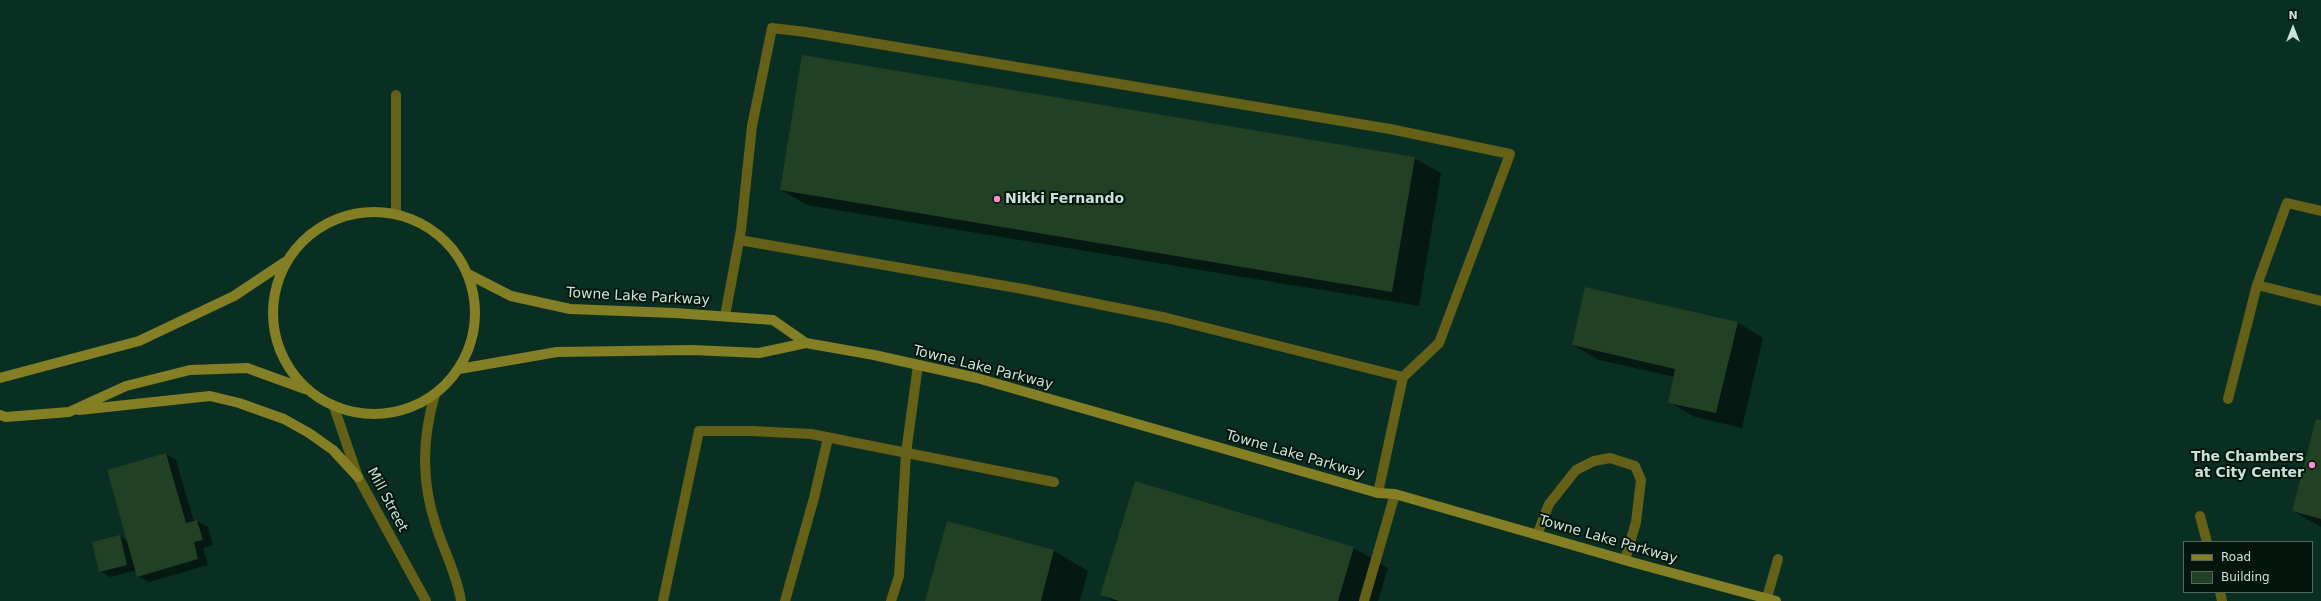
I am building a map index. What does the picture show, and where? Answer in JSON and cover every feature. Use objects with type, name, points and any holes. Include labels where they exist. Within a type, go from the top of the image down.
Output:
[{"type":"main road","points":[[0,378],[139,341],[234,296],[285,262],[306,237],[333,220],[364,212],[396,214],[426,226],[451,246],[468,274],[476,305],[474,330],[473,337],[459,369],[435,394],[403,410],[369,415],[334,407],[305,389],[247,368],[190,370],[126,386],[69,412]]},
{"type":"main road","points":[[285,262],[274,292],[272,327],[283,360],[305,389]]},
{"type":"main road","name":"Towne Lake Parkway","points":[[468,274],[511,296],[570,309],[725,316],[773,320],[806,343]]},
{"type":"main road","name":"Towne Lake Parkway","points":[[459,369],[557,352],[692,350],[759,353],[806,343],[977,378],[1378,493],[1395,494],[1769,600]]},
{"type":"main road","points":[[0,415],[6,417],[69,412],[210,396],[239,403],[284,419],[309,433],[333,450],[358,477]]},
{"type":"street","points":[[725,316],[739,240],[752,126],[772,28],[829,36],[1390,129],[1510,154],[1439,343],[1403,377],[1378,493]]},
{"type":"street","points":[[396,95],[396,214]]},
{"type":"street","points":[[2228,399],[2257,284],[2287,203],[2321,211]]},
{"type":"street","points":[[739,240],[1008,286],[1167,318],[1403,377]]},
{"type":"street","points":[[2257,284],[2321,302]]},
{"type":"street","points":[[891,601],[899,576],[906,453],[918,365]]},
{"type":"street","points":[[435,394],[426,425],[425,479],[435,525],[461,601]]},
{"type":"street","name":"Mill Street","points":[[334,407],[358,477],[426,601]]},
{"type":"street","points":[[663,601],[699,431],[751,431],[828,438],[1054,482]]},
{"type":"street","points":[[785,601],[814,498],[828,438]]},
{"type":"street","points":[[1537,535],[1549,504],[1576,470],[1594,461],[1610,458],[1635,466],[1641,480],[1636,522],[1624,560]]},
{"type":"street","points":[[1364,601],[1395,494]]},
{"type":"street","points":[[2200,516],[2207,541]]},
{"type":"street","points":[[1769,600],[1778,559]]},
{"type":"building","points":[[802,55],[1415,157],[1392,292],[780,190]]},
{"type":"building","points":[[1585,287],[1738,322],[1716,413],[1668,403],[1675,369],[1572,345]]},
{"type":"building","name":"The Chambers at City Center","points":[[2316,419],[2321,420],[2321,519],[2292,511]]},
{"type":"building","points":[[166,453],[186,523],[197,520],[203,540],[194,542],[198,559],[137,577],[107,470]]},
{"type":"building","points":[[1135,481],[1354,547],[1338,601],[1119,601],[1100,595]]},
{"type":"building","points":[[947,521],[1054,550],[1041,601],[925,601]]},
{"type":"building","points":[[120,535],[127,565],[99,572],[92,542]]},
{"type":"place","name":"Nikki Fernando","points":[[997,199]]},
{"type":"place","name":"The Chambers at City Center","points":[[2312,465]]}]
